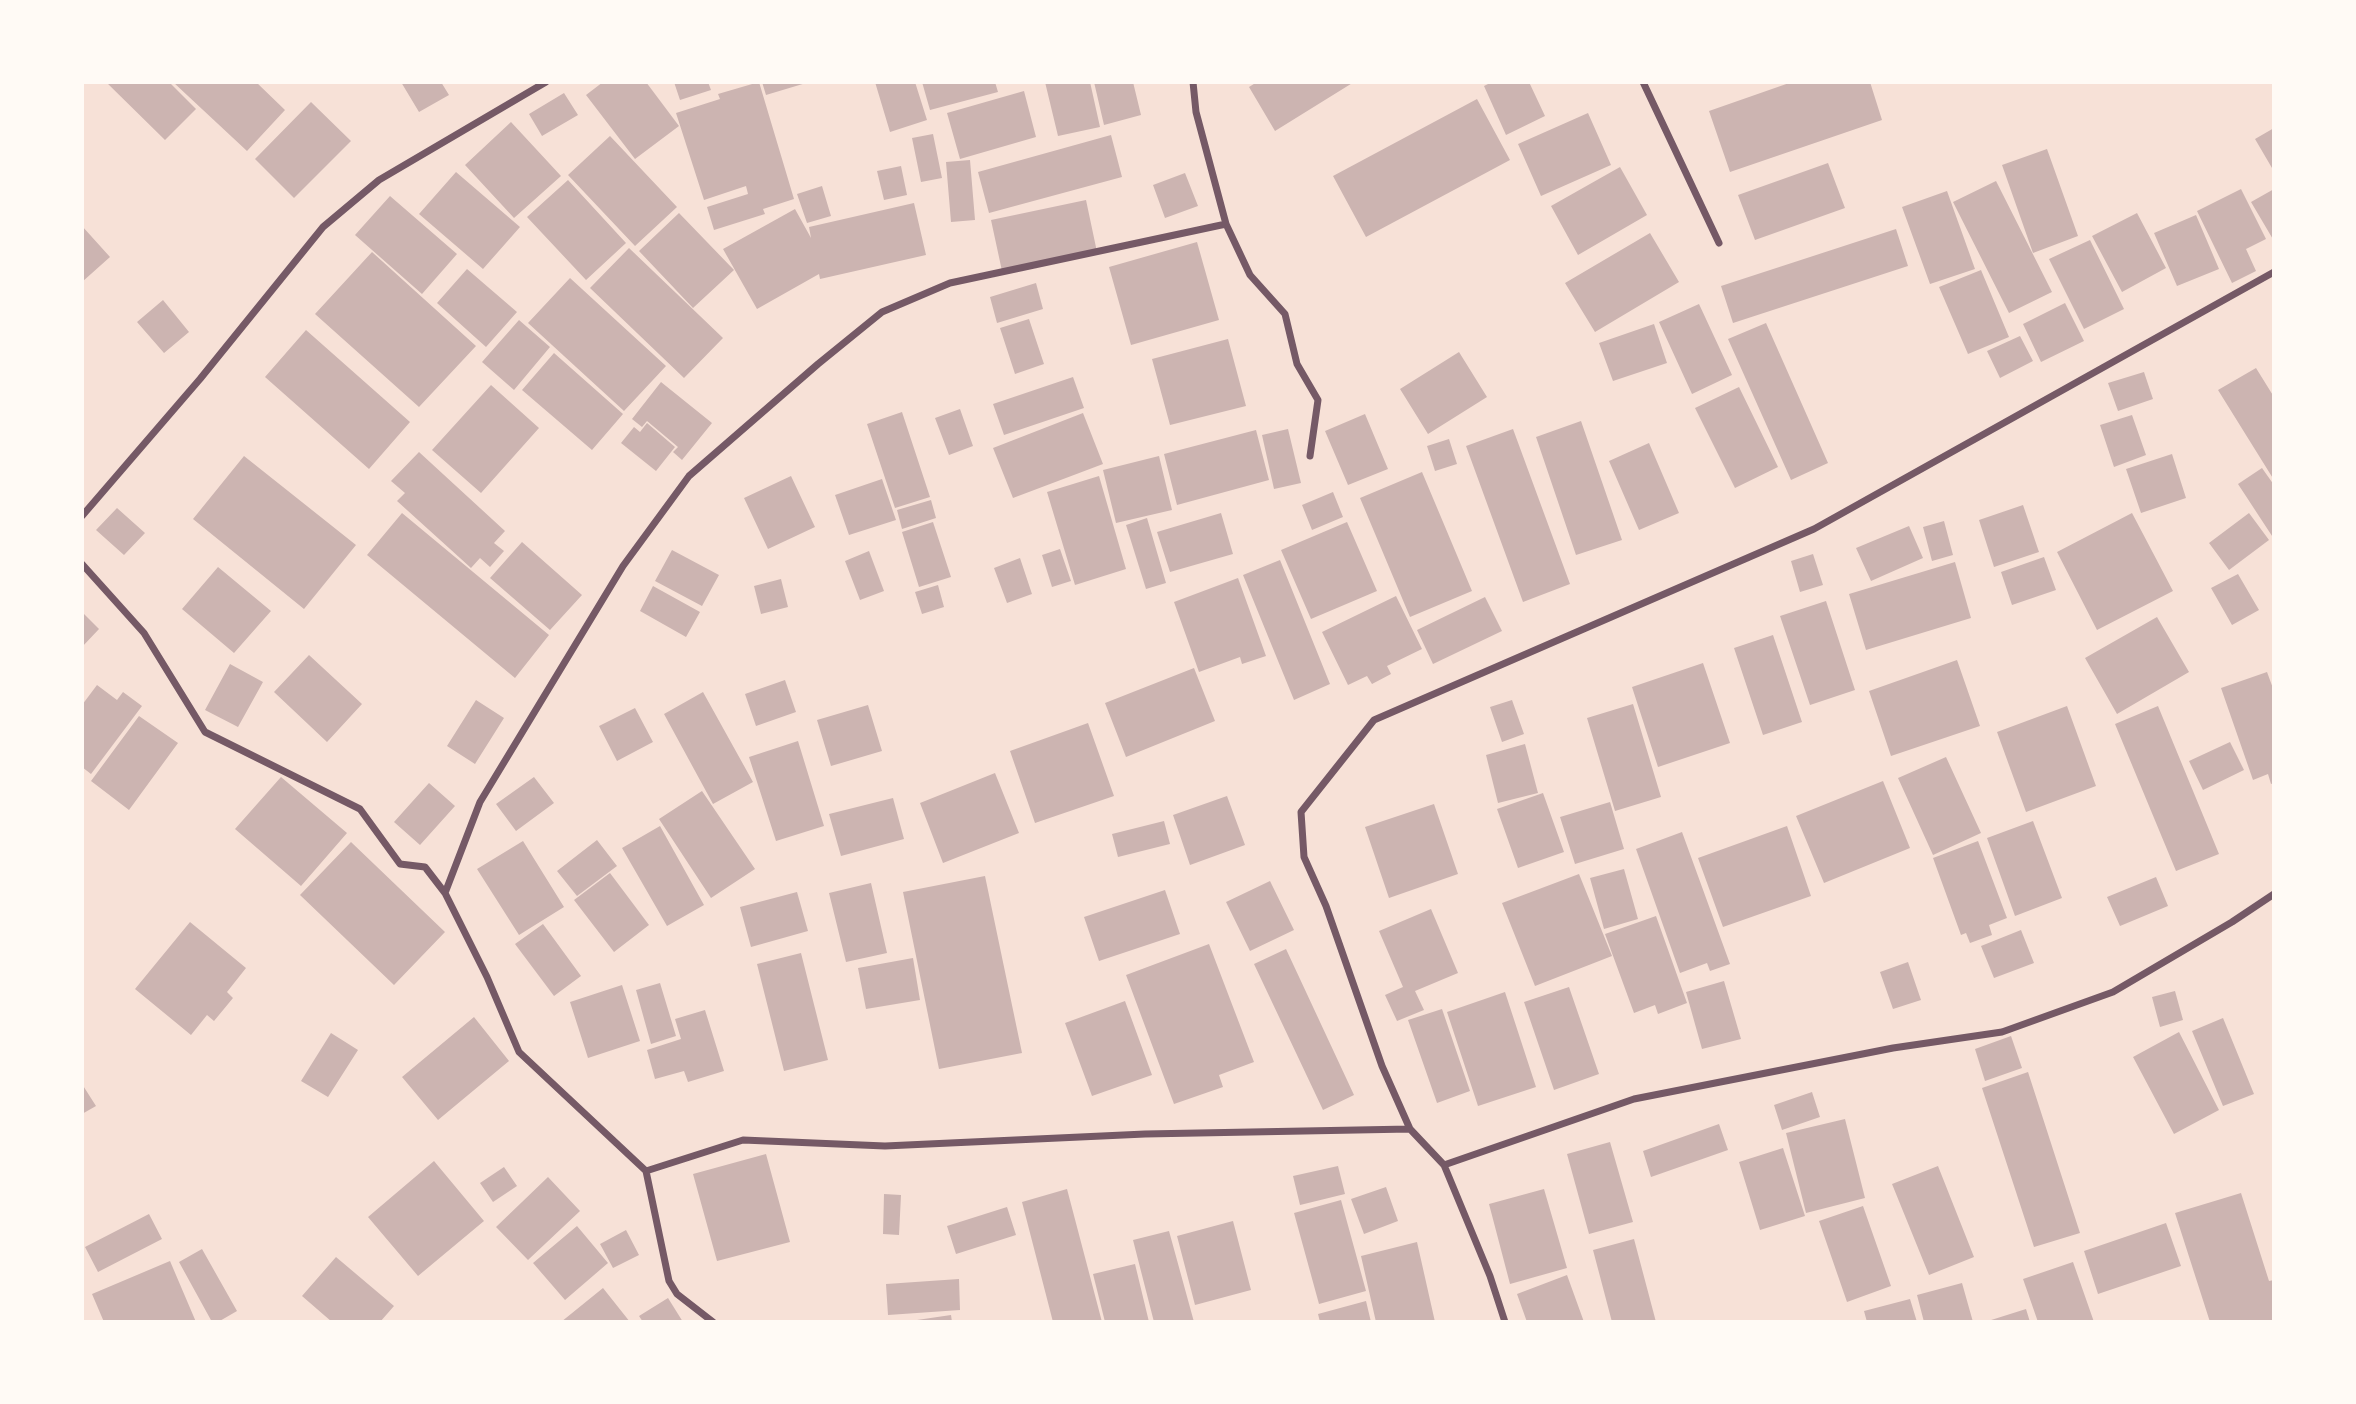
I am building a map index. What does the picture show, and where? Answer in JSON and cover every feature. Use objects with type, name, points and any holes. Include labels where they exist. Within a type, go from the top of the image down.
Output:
[{"type":"street","points":[[82,516],[200,379],[324,228],[379,180],[546,82]]},
{"type":"street","points":[[1193,82],[1196,112],[1226,224],[1250,275],[1285,314],[1297,364],[1318,400],[1310,456]]},
{"type":"street","points":[[1643,82],[1719,243]]},
{"type":"street","points":[[445,893],[480,802],[623,566],[689,476],[818,364],[882,312],[950,283],[1226,224]]},
{"type":"street","points":[[1505,1322],[1490,1276],[1444,1165],[1410,1129],[1382,1066],[1326,906],[1304,857],[1301,812],[1374,720],[1814,529],[2274,272]]},
{"type":"street","points":[[82,564],[144,633],[205,732],[360,809],[400,864],[425,867],[445,893],[519,1052],[646,1171],[669,1280],[677,1294],[713,1322]]},
{"type":"street","points":[[1444,1165],[1634,1099],[1893,1048],[2002,1032],[2113,992],[2274,894]]},
{"type":"street","points":[[646,1171],[743,1140],[885,1146],[1145,1134],[1410,1129]]},
{"type":"building","points":[[106,82],[169,82],[196,109],[165,140]]},
{"type":"building","points":[[173,82],[256,82],[285,110],[247,151]]},
{"type":"building","points":[[401,82],[441,82],[449,95],[419,112]]},
{"type":"building","points":[[603,82],[646,82],[679,126],[635,159],[586,95]]},
{"type":"building","points":[[674,82],[708,82],[711,90],[680,100]]},
{"type":"building","points":[[759,82],[794,199],[763,209],[765,214],[714,230],[707,207],[748,194],[746,186],[704,200],[676,113],[720,99],[718,94]]},
{"type":"building","points":[[762,82],[806,82],[806,83],[766,95]]},
{"type":"building","points":[[875,82],[915,82],[927,120],[890,132]]},
{"type":"building","points":[[922,82],[995,82],[998,92],[930,110]]},
{"type":"building","points":[[1045,82],[1090,82],[1100,127],[1058,136]]},
{"type":"building","points":[[1094,82],[1133,82],[1141,115],[1104,125]]},
{"type":"building","points":[[1257,82],[1354,82],[1275,131],[1249,87]]},
{"type":"building","points":[[1492,82],[1529,82],[1545,116],[1506,135],[1484,86]]},
{"type":"building","points":[[1792,82],[1870,82],[1882,120],[1730,172],[1709,111]]},
{"type":"building","points":[[1024,91],[1036,137],[960,159],[947,113]]},
{"type":"building","points":[[564,93],[578,115],[542,136],[529,114]]},
{"type":"building","points":[[1477,99],[1510,160],[1366,237],[1333,176]]},
{"type":"building","points":[[311,102],[351,141],[294,198],[255,159]]},
{"type":"building","points":[[1588,113],[1611,165],[1541,196],[1518,144]]},
{"type":"building","points":[[511,122],[561,176],[514,218],[465,165]]},
{"type":"building","points":[[2274,128],[2274,167],[2272,168],[2255,139]]},
{"type":"building","points":[[933,134],[942,178],[921,182],[912,138]]},
{"type":"building","points":[[1111,135],[1122,177],[989,213],[978,172]]},
{"type":"building","points":[[610,136],[677,207],[635,246],[568,175]]},
{"type":"building","points":[[2047,149],[2078,236],[2033,253],[2002,165]]},
{"type":"building","points":[[970,160],[975,220],[951,222],[946,162]]},
{"type":"building","points":[[1828,163],[1845,208],[1755,240],[1738,195]]},
{"type":"building","points":[[901,166],[907,195],[884,200],[877,171]]},
{"type":"building","points":[[1620,167],[1647,215],[1578,255],[1551,206]]},
{"type":"building","points":[[456,172],[520,227],[483,269],[419,214]]},
{"type":"building","points":[[1185,173],[1198,206],[1165,218],[1153,185]]},
{"type":"building","points":[[568,180],[626,243],[586,280],[527,217]]},
{"type":"building","points":[[1996,181],[2052,292],[2009,313],[1953,202]]},
{"type":"building","points":[[822,186],[831,216],[807,223],[797,194]]},
{"type":"building","points":[[2241,189],[2266,239],[2246,249],[2256,271],[2232,283],[2197,211]]},
{"type":"building","points":[[2274,189],[2274,241],[2251,202]]},
{"type":"building","points":[[1947,191],[1975,269],[1930,284],[1902,207]]},
{"type":"building","points":[[390,196],[457,254],[422,294],[355,235]]},
{"type":"building","points":[[1086,200],[1097,252],[1002,271],[991,220]]},
{"type":"building","points":[[914,203],[926,255],[820,279],[819,274],[757,309],[723,249],[795,209],[811,238],[809,227]]},
{"type":"building","points":[[679,213],[734,270],[693,308],[639,251]]},
{"type":"building","points":[[2137,213],[2166,268],[2122,292],[2092,236]]},
{"type":"building","points":[[2196,215],[2219,269],[2177,286],[2154,233]]},
{"type":"building","points":[[82,226],[110,257],[82,282]]},
{"type":"building","points":[[1896,229],[1908,266],[1733,323],[1721,286]]},
{"type":"building","points":[[1650,233],[1679,282],[1595,332],[1565,283]]},
{"type":"building","points":[[2090,240],[2124,309],[2084,329],[2049,259]]},
{"type":"building","points":[[1197,242],[1219,320],[1131,345],[1109,267]]},
{"type":"building","points":[[629,248],[723,338],[684,378],[590,288]]},
{"type":"building","points":[[372,252],[476,346],[419,407],[315,314]]},
{"type":"building","points":[[467,269],[517,312],[486,347],[437,303]]},
{"type":"building","points":[[1981,270],[2009,337],[1968,354],[1939,287]]},
{"type":"building","points":[[570,278],[666,366],[624,411],[528,323]]},
{"type":"building","points":[[1036,283],[1043,309],[997,323],[990,297]]},
{"type":"building","points":[[163,300],[189,332],[164,353],[137,322]]},
{"type":"building","points":[[2065,303],[2084,341],[2041,362],[2023,324]]},
{"type":"building","points":[[1699,304],[1732,375],[1692,394],[1659,322]]},
{"type":"building","points":[[1029,319],[1044,364],[1015,374],[1000,328]]},
{"type":"building","points":[[519,320],[550,347],[514,390],[482,362]]},
{"type":"building","points":[[1766,323],[1828,463],[1791,480],[1728,339]]},
{"type":"building","points":[[1654,324],[1667,363],[1613,381],[1599,343]]},
{"type":"building","points":[[306,330],[410,422],[369,469],[265,377]]},
{"type":"building","points":[[2020,336],[2033,361],[2000,378],[1987,351]]},
{"type":"building","points":[[1228,339],[1246,406],[1170,425],[1152,359]]},
{"type":"building","points":[[1459,352],[1487,397],[1428,434],[1400,389]]},
{"type":"building","points":[[554,353],[623,414],[592,450],[522,390]]},
{"type":"building","points":[[2256,368],[2274,397],[2274,480],[2218,390]]},
{"type":"building","points":[[2144,372],[2153,399],[2118,411],[2108,383]]},
{"type":"building","points":[[1073,377],[1084,408],[1004,435],[993,404]]},
{"type":"building","points":[[661,382],[712,423],[682,460],[673,452],[678,447],[647,421],[642,427],[632,419]]},
{"type":"building","points":[[491,385],[539,428],[481,493],[432,450]]},
{"type":"building","points":[[1739,387],[1778,467],[1735,488],[1695,408]]},
{"type":"building","points":[[960,409],[973,446],[949,455],[935,418]]},
{"type":"building","points":[[902,412],[930,497],[895,508],[867,424]]},
{"type":"building","points":[[1083,413],[1103,464],[1013,498],[993,448]]},
{"type":"building","points":[[1365,414],[1388,469],[1348,485],[1325,431]]},
{"type":"building","points":[[2132,415],[2146,455],[2114,467],[2100,425]]},
{"type":"building","points":[[1581,421],[1622,540],[1576,555],[1536,437]]},
{"type":"building","points":[[647,423],[675,447],[656,471],[621,443],[634,427],[640,432]]},
{"type":"building","points":[[1288,429],[1301,483],[1274,489],[1262,435]]},
{"type":"building","points":[[1513,429],[1570,584],[1523,602],[1466,446]]},
{"type":"building","points":[[1256,430],[1269,480],[1177,505],[1164,454]]},
{"type":"building","points":[[1449,439],[1457,464],[1435,471],[1427,446]]},
{"type":"building","points":[[1649,443],[1679,513],[1639,530],[1609,461]]},
{"type":"building","points":[[419,452],[505,531],[494,543],[504,551],[490,567],[480,558],[471,568],[397,501],[405,493],[391,481]]},
{"type":"building","points":[[2172,454],[2186,498],[2141,513],[2126,469]]},
{"type":"building","points":[[244,456],[356,545],[304,609],[193,519]]},
{"type":"building","points":[[1159,456],[1172,510],[1116,523],[1103,470]]},
{"type":"building","points":[[2262,468],[2274,485],[2274,539],[2238,484]]},
{"type":"building","points":[[1422,472],[1472,591],[1410,617],[1360,498]]},
{"type":"building","points":[[791,476],[815,527],[768,549],[744,498]]},
{"type":"building","points":[[1099,476],[1126,569],[1075,585],[1047,492]]},
{"type":"building","points":[[882,479],[896,520],[849,535],[835,495]]},
{"type":"building","points":[[1333,492],[1343,517],[1312,530],[1302,505]]},
{"type":"building","points":[[931,500],[936,518],[902,529],[897,510]]},
{"type":"building","points":[[2023,505],[2039,552],[1994,567],[1979,520]]},
{"type":"building","points":[[117,508],[145,533],[124,555],[96,530]]},
{"type":"building","points":[[402,513],[549,635],[515,678],[367,555]]},
{"type":"building","points":[[1221,513],[1233,554],[1170,572],[1157,532]]},
{"type":"building","points":[[2132,513],[2173,591],[2097,630],[2057,552]]},
{"type":"building","points":[[2249,513],[2269,540],[2229,570],[2209,543]]},
{"type":"building","points":[[1147,518],[1166,583],[1146,589],[1126,525]]},
{"type":"building","points":[[1944,521],[1953,555],[1932,561],[1923,527]]},
{"type":"building","points":[[933,522],[951,577],[919,587],[902,532]]},
{"type":"building","points":[[1347,522],[1377,591],[1311,619],[1281,550]]},
{"type":"building","points":[[1909,526],[1923,558],[1871,581],[1856,548]]},
{"type":"building","points":[[522,542],[582,595],[550,630],[490,578]]},
{"type":"building","points":[[1060,549],[1071,581],[1052,587],[1042,555]]},
{"type":"building","points":[[672,550],[719,575],[702,606],[655,581]]},
{"type":"building","points":[[869,551],[884,591],[860,600],[845,561]]},
{"type":"building","points":[[1813,554],[1823,585],[1800,592],[1791,561]]},
{"type":"building","points":[[2044,557],[2056,590],[2012,605],[2001,572]]},
{"type":"building","points":[[1020,558],[1032,594],[1007,603],[994,568]]},
{"type":"building","points":[[1280,560],[1330,684],[1294,700],[1243,575]]},
{"type":"building","points":[[1955,562],[1971,618],[1866,650],[1849,594]]},
{"type":"building","points":[[218,567],[271,611],[234,653],[182,609]]},
{"type":"building","points":[[2238,574],[2259,610],[2232,625],[2211,588]]},
{"type":"building","points":[[1238,578],[1266,656],[1242,664],[1240,657],[1199,672],[1174,602]]},
{"type":"building","points":[[781,579],[788,607],[761,614],[754,586]]},
{"type":"building","points":[[938,585],[944,607],[922,614],[915,592]]},
{"type":"building","points":[[653,586],[700,612],[686,637],[640,611]]},
{"type":"building","points":[[1396,596],[1422,649],[1387,666],[1391,674],[1372,684],[1367,676],[1348,685],[1322,632]]},
{"type":"building","points":[[1485,597],[1502,631],[1433,664],[1417,630]]},
{"type":"building","points":[[1826,601],[1855,690],[1810,705],[1780,616]]},
{"type":"building","points":[[82,612],[99,629],[82,647]]},
{"type":"building","points":[[2157,617],[2189,672],[2117,714],[2085,658]]},
{"type":"building","points":[[1773,635],[1802,722],[1763,735],[1734,648]]},
{"type":"building","points":[[309,655],[362,704],[327,742],[274,692]]},
{"type":"building","points":[[1957,660],[1980,726],[1891,756],[1869,691]]},
{"type":"building","points":[[1703,663],[1730,743],[1658,767],[1632,687]]},
{"type":"building","points":[[230,664],[263,682],[238,727],[205,710]]},
{"type":"building","points":[[1194,668],[1215,721],[1126,757],[1105,703]]},
{"type":"building","points":[[2267,672],[2274,691],[2274,783],[2271,784],[2268,774],[2253,780],[2221,688]]},
{"type":"building","points":[[785,680],[796,712],[756,726],[745,694]]},
{"type":"building","points":[[97,685],[117,700],[123,692],[142,706],[91,774],[82,767],[82,705]]},
{"type":"building","points":[[703,692],[753,782],[713,804],[664,714]]},
{"type":"building","points":[[476,700],[504,718],[475,764],[447,746]]},
{"type":"building","points":[[1512,700],[1524,734],[1502,742],[1490,707]]},
{"type":"building","points":[[1633,704],[1661,797],[1615,811],[1587,718]]},
{"type":"building","points":[[868,705],[882,751],[831,766],[817,720]]},
{"type":"building","points":[[2067,706],[2096,786],[2026,812],[1997,732]]},
{"type":"building","points":[[2158,706],[2219,854],[2176,871],[2115,724]]},
{"type":"building","points":[[635,708],[653,742],[617,761],[599,726]]},
{"type":"building","points":[[139,716],[178,743],[129,810],[91,781]]},
{"type":"building","points":[[1088,723],[1114,796],[1035,823],[1010,751]]},
{"type":"building","points":[[798,741],[824,826],[776,841],[749,757]]},
{"type":"building","points":[[2230,742],[2244,770],[2203,790],[2189,761]]},
{"type":"building","points":[[1525,744],[1538,793],[1498,803],[1486,755]]},
{"type":"building","points":[[1946,757],[1981,833],[1933,855],[1898,778]]},
{"type":"building","points":[[995,773],[1019,833],[943,863],[920,803]]},
{"type":"building","points":[[281,777],[347,833],[301,886],[235,829]]},
{"type":"building","points":[[534,777],[554,803],[516,831],[496,804]]},
{"type":"building","points":[[1883,781],[1910,848],[1824,883],[1796,816]]},
{"type":"building","points":[[429,783],[455,806],[420,845],[394,822]]},
{"type":"building","points":[[702,791],[755,869],[711,898],[659,819]]},
{"type":"building","points":[[1543,793],[1564,852],[1518,868],[1497,809]]},
{"type":"building","points":[[1227,796],[1245,845],[1190,865],[1173,815]]},
{"type":"building","points":[[893,798],[904,839],[841,856],[829,814]]},
{"type":"building","points":[[1610,802],[1624,849],[1575,864],[1560,817]]},
{"type":"building","points":[[1434,804],[1458,874],[1389,898],[1365,827]]},
{"type":"building","points":[[1164,821],[1170,844],[1118,857],[1112,834]]},
{"type":"building","points":[[2033,821],[2062,898],[2015,916],[1987,838]]},
{"type":"building","points":[[660,826],[704,905],[667,926],[622,848]]},
{"type":"building","points":[[1787,826],[1811,896],[1723,927],[1698,858]]},
{"type":"building","points":[[1682,832],[1730,964],[1710,971],[1707,963],[1680,973],[1636,849]]},
{"type":"building","points":[[597,840],[617,866],[577,896],[557,871]]},
{"type":"building","points":[[523,841],[564,907],[519,935],[477,869]]},
{"type":"building","points":[[1978,841],[2007,918],[1989,925],[1992,935],[1970,943],[1966,933],[1961,935],[1933,858]]},
{"type":"building","points":[[351,842],[445,932],[394,985],[300,895]]},
{"type":"building","points":[[1624,869],[1638,919],[1604,929],[1590,878]]},
{"type":"building","points":[[610,873],[649,925],[614,952],[574,900]]},
{"type":"building","points":[[1579,874],[1612,956],[1535,986],[1502,903]]},
{"type":"building","points":[[985,876],[1022,1053],[939,1069],[903,892]]},
{"type":"building","points":[[2156,877],[2168,906],[2120,926],[2107,897]]},
{"type":"building","points":[[1270,881],[1294,930],[1250,951],[1226,902]]},
{"type":"building","points":[[871,883],[887,953],[846,962],[829,893]]},
{"type":"building","points":[[1165,890],[1180,934],[1099,961],[1084,917]]},
{"type":"building","points":[[797,892],[808,931],[751,947],[740,907]]},
{"type":"building","points":[[1431,909],[1458,973],[1415,991],[1424,1010],[1397,1021],[1385,995],[1403,987],[1379,931]]},
{"type":"building","points":[[1656,916],[1687,1003],[1658,1014],[1655,1005],[1634,1013],[1605,934]]},
{"type":"building","points":[[190,922],[246,968],[227,992],[233,998],[214,1021],[207,1015],[191,1035],[135,989]]},
{"type":"building","points":[[543,924],[581,976],[554,996],[515,944]]},
{"type":"building","points":[[2021,930],[2034,963],[1994,978],[1981,946]]},
{"type":"building","points":[[1209,944],[1254,1062],[1219,1075],[1223,1087],[1174,1104],[1126,975]]},
{"type":"building","points":[[1286,949],[1354,1095],[1323,1110],[1254,964]]},
{"type":"building","points":[[801,953],[828,1060],[784,1071],[757,964]]},
{"type":"building","points":[[913,958],[920,1000],[866,1009],[858,968]]},
{"type":"building","points":[[1908,962],[1921,1000],[1893,1009],[1880,972]]},
{"type":"building","points":[[1724,981],[1741,1039],[1702,1049],[1686,992]]},
{"type":"building","points":[[660,983],[676,1036],[651,1044],[636,990]]},
{"type":"building","points":[[622,985],[640,1041],[588,1058],[570,1002]]},
{"type":"building","points":[[1569,987],[1599,1074],[1554,1090],[1524,1002]]},
{"type":"building","points":[[2175,991],[2183,1020],[2160,1027],[2152,997]]},
{"type":"building","points":[[1505,992],[1536,1087],[1478,1106],[1447,1012]]},
{"type":"building","points":[[1125,1001],[1152,1075],[1092,1096],[1065,1023]]},
{"type":"building","points":[[1442,1009],[1470,1091],[1437,1103],[1408,1020]]},
{"type":"building","points":[[705,1010],[724,1071],[688,1082],[684,1071],[655,1079],[647,1050],[681,1039],[675,1019]]},
{"type":"building","points":[[474,1017],[509,1061],[438,1120],[402,1077]]},
{"type":"building","points":[[2223,1018],[2254,1094],[2223,1106],[2192,1031]]},
{"type":"building","points":[[2179,1032],[2219,1110],[2174,1134],[2133,1057]]},
{"type":"building","points":[[331,1033],[358,1050],[328,1097],[301,1081]]},
{"type":"building","points":[[2011,1036],[2022,1068],[1985,1081],[1975,1049]]},
{"type":"building","points":[[2028,1072],[2080,1233],[2034,1247],[1982,1088]]},
{"type":"building","points":[[82,1084],[96,1106],[82,1114]]},
{"type":"building","points":[[1812,1092],[1820,1117],[1782,1130],[1774,1105]]},
{"type":"building","points":[[1845,1119],[1865,1198],[1806,1213],[1786,1133]]},
{"type":"building","points":[[1719,1124],[1728,1150],[1651,1177],[1643,1151]]},
{"type":"building","points":[[1610,1142],[1633,1222],[1589,1234],[1567,1154]]},
{"type":"building","points":[[1783,1148],[1805,1216],[1760,1230],[1739,1162]]},
{"type":"building","points":[[766,1154],[790,1242],[717,1261],[693,1174]]},
{"type":"building","points":[[434,1161],[484,1221],[418,1276],[368,1217]]},
{"type":"building","points":[[1338,1166],[1345,1194],[1300,1205],[1293,1176]]},
{"type":"building","points":[[1938,1166],[1974,1257],[1929,1275],[1892,1184]]},
{"type":"building","points":[[504,1167],[517,1186],[493,1202],[480,1183]]},
{"type":"building","points":[[548,1177],[580,1211],[528,1260],[496,1227]]},
{"type":"building","points":[[1386,1187],[1398,1221],[1364,1234],[1351,1199]]},
{"type":"building","points":[[1067,1189],[1102,1322],[1053,1322],[1022,1202]]},
{"type":"building","points":[[1544,1189],[1567,1268],[1510,1284],[1489,1204]]},
{"type":"building","points":[[2241,1193],[2269,1281],[2274,1280],[2274,1322],[2210,1322],[2175,1213]]},
{"type":"building","points":[[884,1194],[901,1195],[899,1235],[883,1234]]},
{"type":"building","points":[[1341,1200],[1366,1291],[1319,1304],[1294,1213]]},
{"type":"building","points":[[1863,1206],[1891,1286],[1847,1302],[1819,1221]]},
{"type":"building","points":[[1007,1207],[1016,1235],[956,1254],[947,1226]]},
{"type":"building","points":[[149,1214],[162,1239],[98,1272],[85,1247]]},
{"type":"building","points":[[1233,1221],[1251,1290],[1195,1305],[1177,1236]]},
{"type":"building","points":[[2166,1223],[2181,1266],[2098,1294],[2084,1251]]},
{"type":"building","points":[[577,1226],[608,1263],[565,1300],[533,1263]]},
{"type":"building","points":[[626,1230],[639,1255],[613,1268],[600,1244]]},
{"type":"building","points":[[1169,1231],[1194,1322],[1154,1322],[1133,1240]]},
{"type":"building","points":[[1634,1239],[1656,1322],[1612,1322],[1593,1250]]},
{"type":"building","points":[[1417,1242],[1435,1322],[1376,1322],[1361,1256]]},
{"type":"building","points":[[202,1249],[237,1311],[218,1322],[212,1322],[179,1262]]},
{"type":"building","points":[[336,1257],[394,1306],[380,1322],[332,1322],[302,1296]]},
{"type":"building","points":[[170,1261],[196,1322],[104,1322],[92,1294]]},
{"type":"building","points":[[2073,1262],[2094,1322],[2038,1322],[2023,1279]]},
{"type":"building","points":[[1135,1264],[1149,1322],[1105,1322],[1093,1274]]},
{"type":"building","points":[[1567,1275],[1584,1322],[1527,1322],[1517,1294]]},
{"type":"building","points":[[959,1279],[960,1310],[888,1315],[886,1284]]},
{"type":"building","points":[[1962,1283],[1973,1322],[1924,1322],[1917,1295]]},
{"type":"building","points":[[603,1288],[630,1322],[561,1322]]},
{"type":"building","points":[[668,1298],[683,1322],[643,1322],[639,1316]]},
{"type":"building","points":[[1910,1299],[1917,1322],[1867,1322],[1864,1311]]},
{"type":"building","points":[[1366,1301],[1371,1322],[1320,1322],[1318,1314]]},
{"type":"building","points":[[2026,1309],[2030,1322],[1988,1322],[1988,1321]]},
{"type":"building","points":[[951,1315],[952,1322],[917,1322],[917,1320]]}]
